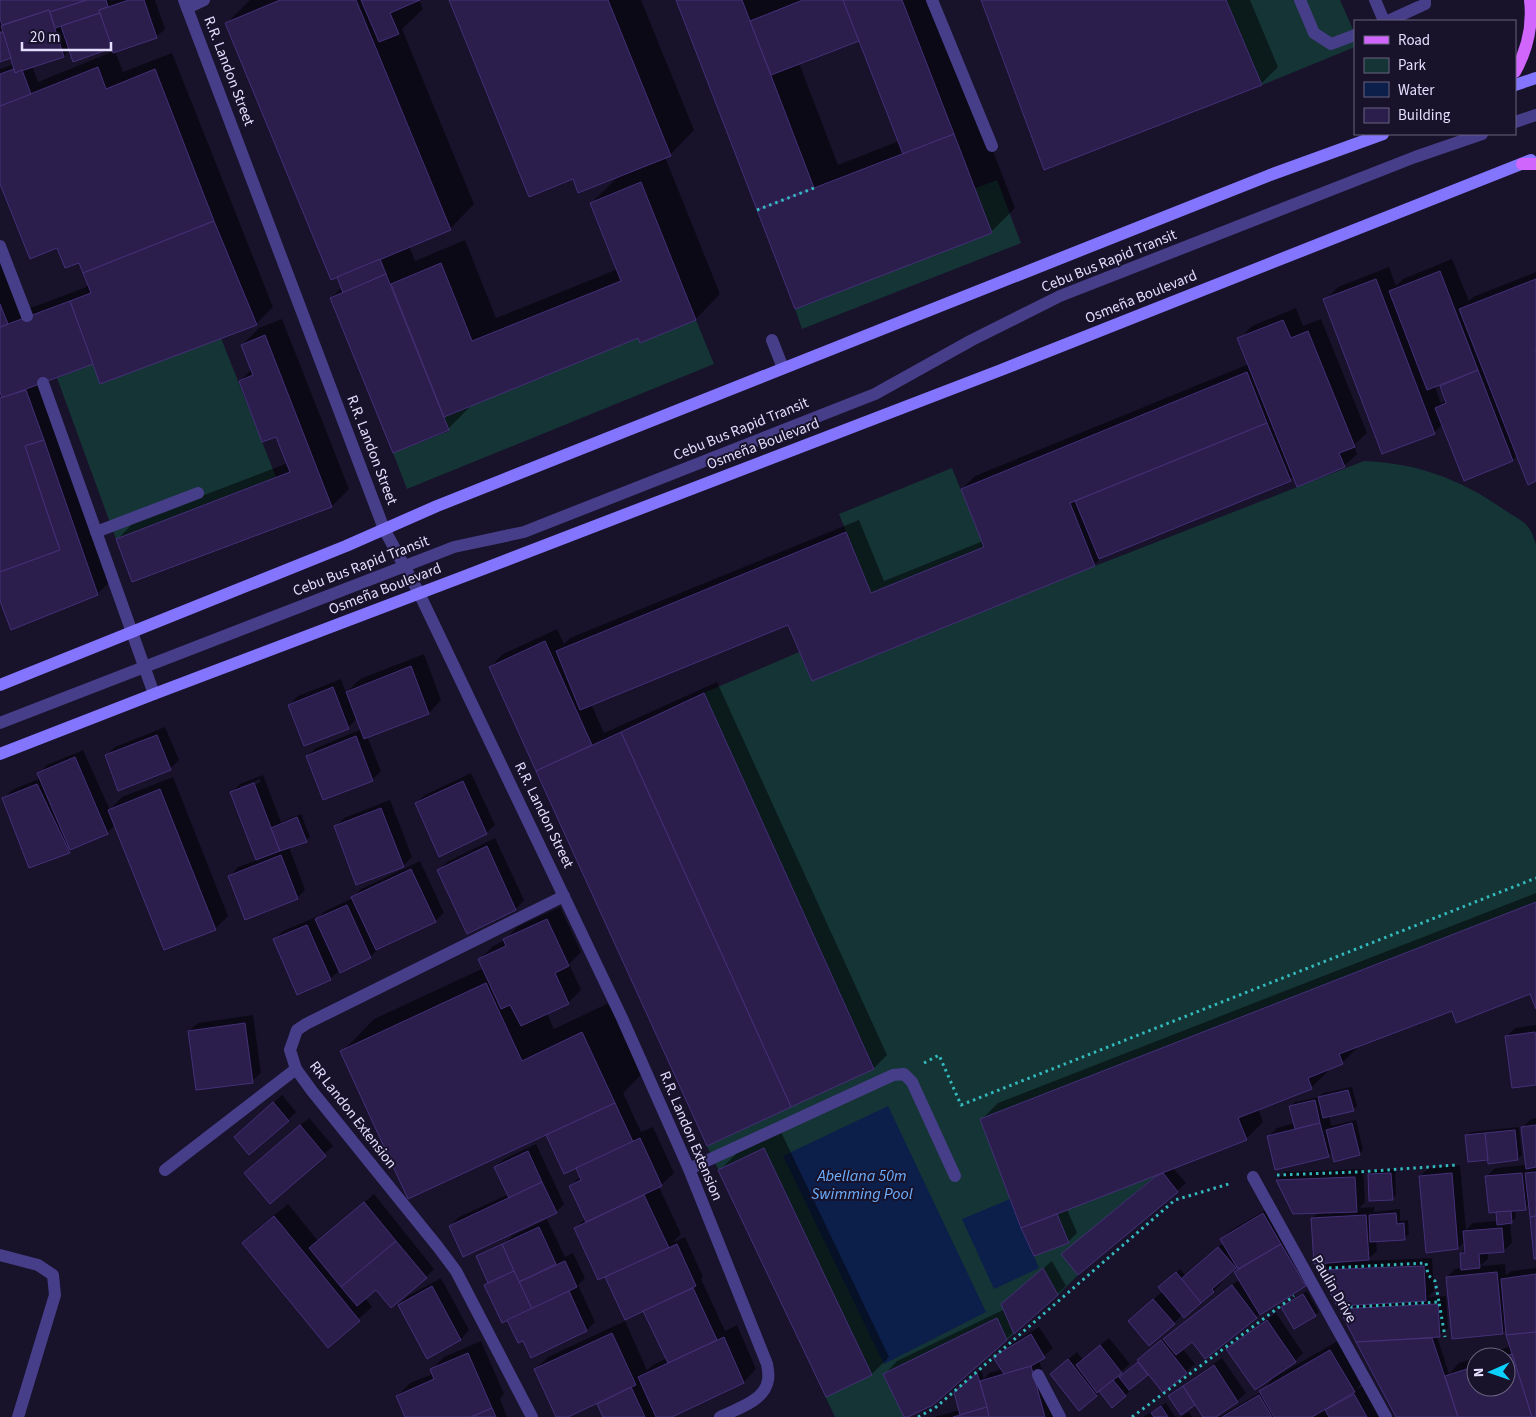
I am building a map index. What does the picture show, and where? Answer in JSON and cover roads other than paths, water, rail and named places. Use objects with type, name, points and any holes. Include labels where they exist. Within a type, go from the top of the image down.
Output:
[{"type":"main road","points":[[1516,70],[1526,47],[1530,28],[1530,0]]},
{"type":"main road","points":[[1516,85],[1536,78]]},
{"type":"main road","points":[[0,685],[131,633],[437,506],[783,368],[1270,175],[1380,135]]},
{"type":"main road","name":"Osmeña Boulevard","points":[[0,754],[992,373],[1536,158]]},
{"type":"main road","points":[[1522,164],[1536,164]]},
{"type":"street","points":[[186,4],[204,0]]},
{"type":"street","points":[[932,0],[992,146]]},
{"type":"street","points":[[1300,0],[1314,33],[1331,44],[1354,35]]},
{"type":"street","points":[[1375,0],[1384,20]]},
{"type":"street","points":[[1390,20],[1425,4],[1425,0]]},
{"type":"street","name":"R.R. Landon Street","points":[[186,4],[384,529],[419,593],[564,896]]},
{"type":"street","points":[[1516,122],[1536,114]]},
{"type":"street","name":"Cebu Bus Rapid Transit","points":[[0,723],[454,547],[524,532],[874,394],[972,340],[1060,296],[1415,158],[1479,135]]},
{"type":"street","points":[[0,246],[27,316]]},
{"type":"street","points":[[772,340],[783,368]]},
{"type":"street","points":[[43,383],[154,694]]},
{"type":"street","points":[[96,532],[198,493]]},
{"type":"street","name":"RR Landon Extension","points":[[532,1417],[456,1271],[296,1069],[290,1050],[297,1030],[306,1024],[564,896]]},
{"type":"street","name":"R.R. Landon Extension","points":[[564,896],[622,1018],[689,1169],[768,1364],[768,1382],[762,1394],[746,1405],[720,1417]]},
{"type":"street","points":[[165,1170],[296,1069]]},
{"type":"street","points":[[689,1169],[893,1075],[904,1074],[912,1082],[955,1176]]},
{"type":"street","name":"Paulin Drive","points":[[1253,1176],[1386,1417]]},
{"type":"street","points":[[0,1254],[38,1265],[52,1275],[55,1295],[18,1417]]},
{"type":"street","points":[[1038,1375],[1060,1417]]},
{"type":"water","name":"Abellana 50m Swimming Pool","points":[[888,1106],[986,1312],[884,1364],[783,1156]]},
{"type":"water","points":[[1010,1199],[1039,1268],[994,1289],[962,1219]]}]
